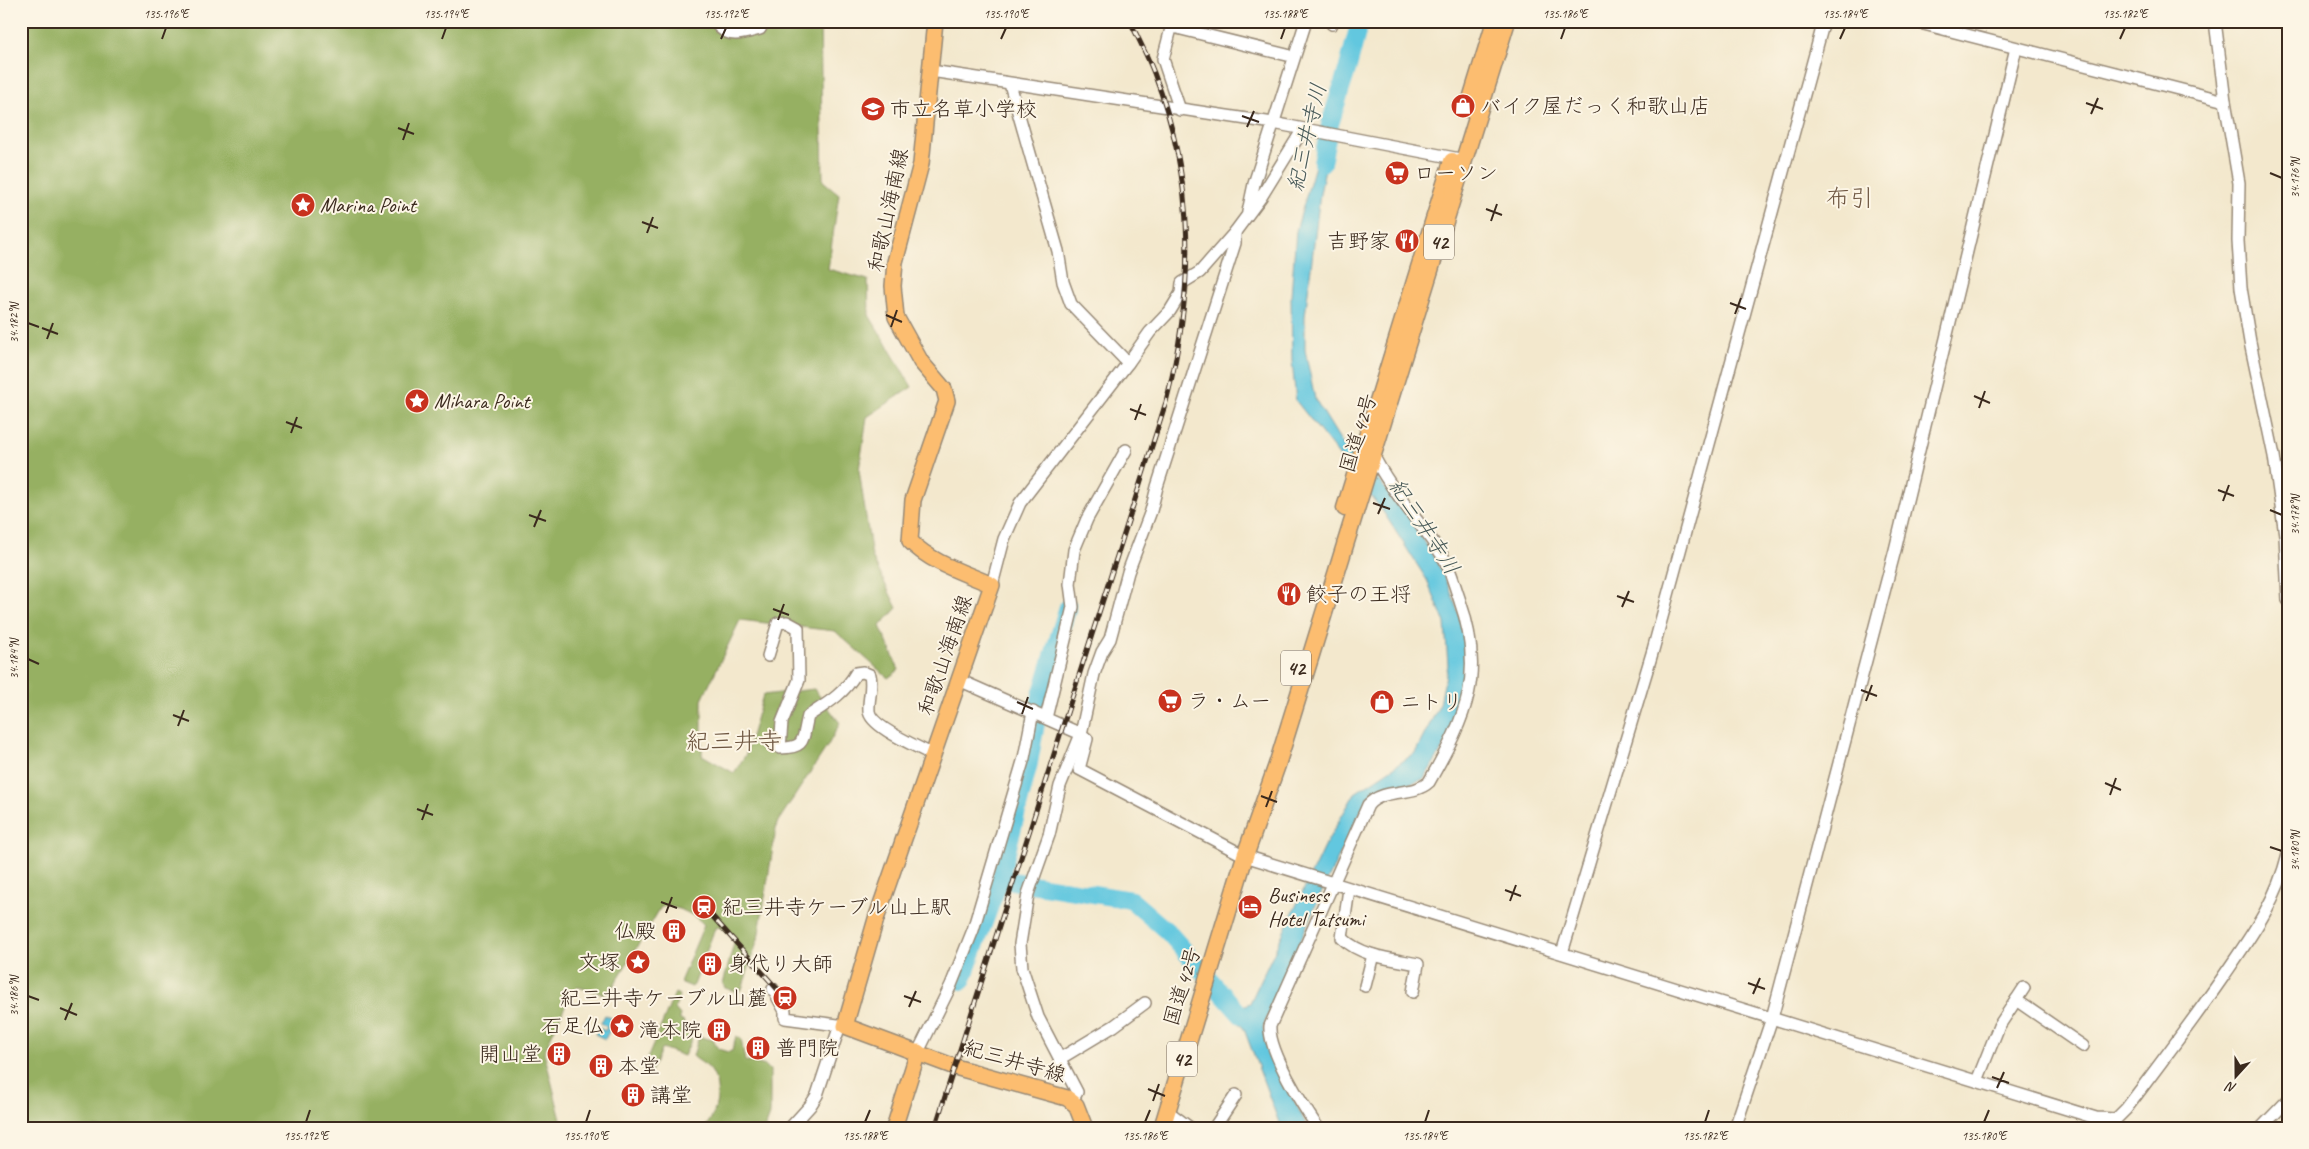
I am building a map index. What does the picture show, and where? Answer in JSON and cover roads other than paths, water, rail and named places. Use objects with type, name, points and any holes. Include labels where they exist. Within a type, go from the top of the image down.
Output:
[{"type":"highway","name":"国道42号","points":[[1162,1128],[1208,971],[1277,765],[1357,487],[1459,158],[1496,21]]},
{"type":"highway","name":"国道42号","points":[[1459,158],[1507,21]]},
{"type":"main road","name":"和歌山海南線","points":[[843,1026],[876,919],[992,585],[941,562],[917,549],[910,542],[913,500],[947,401],[944,389],[921,362],[896,317],[893,286],[895,262],[921,164],[935,21]]},
{"type":"main road","points":[[843,1026],[918,1052],[894,1128]]},
{"type":"main road","name":"紀三井寺線","points":[[918,1052],[955,1067],[1069,1099],[1085,1128]]},
{"type":"street","points":[[718,21],[719,27],[726,33],[736,36],[760,29],[764,21]]},
{"type":"street","points":[[1248,214],[1254,184],[1306,21]]},
{"type":"street","points":[[1562,953],[1654,650],[1824,21]]},
{"type":"street","points":[[1912,21],[2225,101]]},
{"type":"street","points":[[2215,21],[2225,101],[2240,182],[2238,241],[2241,288],[2250,342],[2274,456],[2285,535],[2288,600]]},
{"type":"street","points":[[1180,110],[1163,58],[1173,24],[1287,55]]},
{"type":"street","points":[[1735,1128],[1772,1018],[1895,550],[2016,48]]},
{"type":"street","points":[[931,71],[1273,123],[1459,158]]},
{"type":"street","points":[[1010,84],[1058,250],[1063,282],[1070,304],[1128,363]]},
{"type":"street","points":[[992,585],[1004,538],[1020,503],[1150,332],[1170,311],[1181,293],[1182,283],[1200,272],[1236,232],[1261,197],[1303,129]]},
{"type":"street","points":[[1061,1058],[1038,1017],[1022,968],[1020,944],[1028,894],[1049,836],[1065,770],[1081,734],[1097,667],[1102,652],[1110,639],[1128,572],[1151,511],[1157,487],[1236,243],[1236,232]]},
{"type":"street","points":[[1046,718],[1074,607],[1070,584],[1074,550],[1087,519],[1126,450]]},
{"type":"street","points":[[1318,1128],[1279,1058],[1270,1036],[1270,1026],[1332,883],[1372,801],[1400,790],[1410,791],[1423,788],[1429,782],[1457,726],[1472,684],[1472,648],[1469,626],[1443,557],[1368,453]]},
{"type":"street","points":[[768,656],[778,623],[787,622],[798,628],[799,680],[782,722],[780,748],[795,748],[801,743],[808,716],[836,699],[847,688],[856,673],[863,672],[870,676],[872,682],[869,713],[875,723],[933,755]]},
{"type":"street","points":[[959,680],[1081,734],[1087,739],[1079,769],[1245,856],[2096,1118],[2116,1119],[2126,1109],[2198,1012],[2262,919],[2276,893],[2288,854]]},
{"type":"street","points":[[918,1052],[951,986],[974,927],[1024,758],[1033,712]]},
{"type":"street","points":[[1349,888],[1342,938],[1349,945],[1373,955],[1418,964],[1413,992]]},
{"type":"street","points":[[1365,986],[1373,955]]},
{"type":"street","points":[[1977,1081],[1999,1026],[2024,988]]},
{"type":"street","points":[[773,989],[785,1011],[785,1018],[843,1026],[817,1095],[810,1106],[790,1128]]},
{"type":"street","points":[[2016,1000],[2083,1046]]},
{"type":"street","points":[[1069,1099],[1070,1092],[1058,1064],[1061,1058],[1114,1026],[1145,1003]]},
{"type":"street","points":[[1214,1128],[1236,1095]]},
{"type":"street","points":[[2261,1128],[2288,1100]]},
{"type":"street","points":[[1167,1111],[1190,1128]]},
{"type":"water","points":[[1323,138],[1330,142],[1320,194],[1305,316],[1305,350],[1315,399],[1345,448],[1348,448],[1386,489],[1422,537],[1437,563],[1450,590],[1459,617],[1465,644],[1466,663],[1458,713],[1445,744],[1424,779],[1368,796],[1318,900],[1263,1027],[1265,1043],[1308,1128],[1281,1128],[1244,1029],[1222,1004],[1229,992],[1243,1006],[1250,1003],[1324,847],[1355,793],[1415,753],[1440,704],[1448,665],[1445,623],[1427,580],[1382,510],[1296,401],[1292,361],[1291,297],[1296,231]]},
{"type":"water","points":[[605,1015],[615,1020],[605,1039],[595,1034],[599,1028],[605,1031],[607,1027],[601,1023]]},
{"type":"waterway","name":"紀三井寺川","points":[[1322,163],[1330,124],[1360,21]]},
{"type":"waterway","points":[[1066,570],[1064,587],[1067,603]]},
{"type":"waterway","points":[[962,981],[1000,879],[1029,763],[1041,695],[1068,607]]},
{"type":"waterway","points":[[1000,879],[1131,900],[1168,932],[1241,1015]]},
{"type":"railway","points":[[935,1128],[1166,402],[1176,360],[1186,277],[1187,236],[1184,195],[1178,155],[1168,114],[1151,66],[1130,21]]},
{"type":"railway","points":[[705,908],[787,1000]]},
{"type":"place","name":"バイク屋だっく和歌山店","points":[[1463,106]]},
{"type":"place","name":"市立名草小学校","points":[[873,109]]},
{"type":"place","name":"ローソン","points":[[1397,173]]},
{"type":"place","name":"Marina Point","points":[[303,205]]},
{"type":"place","name":"吉野家","points":[[1407,241]]},
{"type":"place","name":"Mihara Point","points":[[417,401]]},
{"type":"place","name":"餃子の王将","points":[[1289,594]]},
{"type":"place","name":"ラ・ムー","points":[[1170,701]]},
{"type":"place","name":"ニトリ","points":[[1382,702]]},
{"type":"place","name":"紀三井寺ケーブル山上駅","points":[[704,907]]},
{"type":"place","name":"Business Hotel Tatsumi","points":[[1250,907]]},
{"type":"place","name":"仏殿","points":[[674,931]]},
{"type":"place","name":"文塚","points":[[638,962]]},
{"type":"place","name":"身代り大師","points":[[710,964]]},
{"type":"place","name":"紀三井寺ケーブル山麓","points":[[785,998]]},
{"type":"place","name":"石足仏","points":[[622,1026]]},
{"type":"place","name":"滝本院","points":[[719,1030]]},
{"type":"place","name":"普門院","points":[[758,1048]]},
{"type":"place","name":"開山堂","points":[[559,1054]]},
{"type":"place","name":"本堂","points":[[601,1066]]},
{"type":"place","name":"講堂","points":[[633,1095]]},
{"type":"district","name":"布引","points":[[1850,198]]},
{"type":"district","name":"紀三井寺","points":[[734,741]]}]
